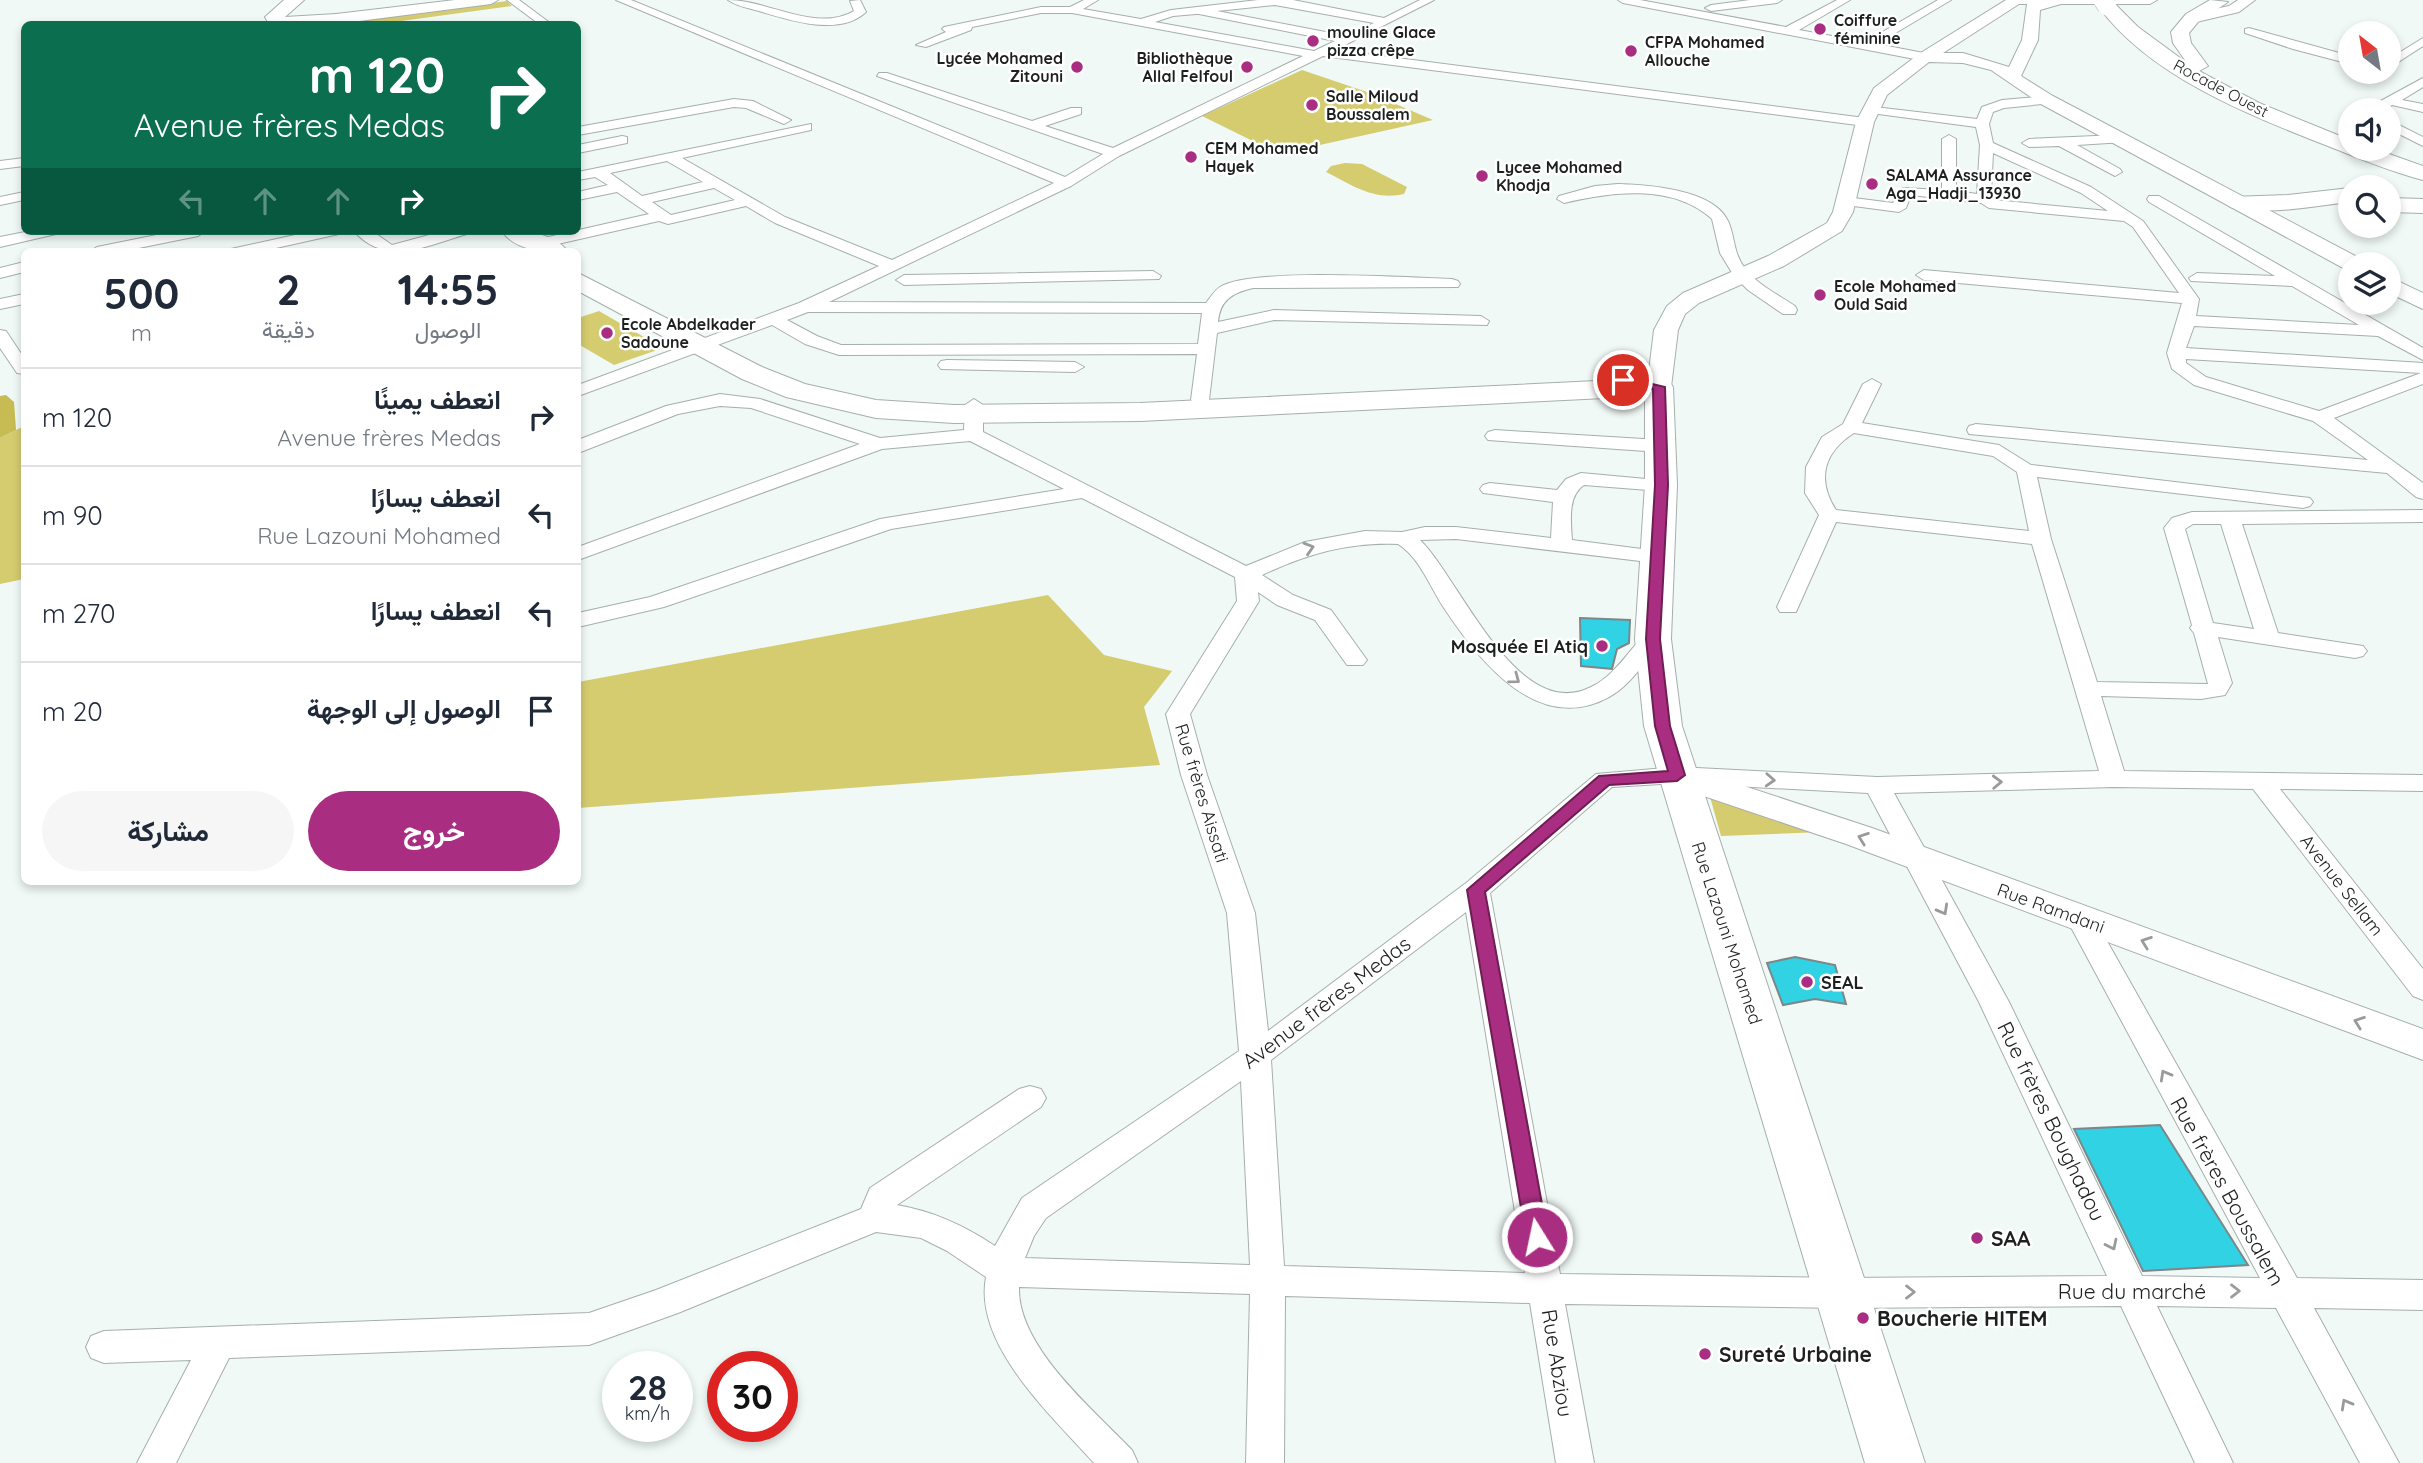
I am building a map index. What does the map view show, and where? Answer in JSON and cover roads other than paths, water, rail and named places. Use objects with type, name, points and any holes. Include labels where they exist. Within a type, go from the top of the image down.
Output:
[{"type":"main road","points":[[341,21],[491,0]]},
{"type":"main road","points":[[1653,387],[1666,330],[1675,311],[1691,298],[1741,278],[1812,242],[1835,227],[1846,201],[1868,115],[1880,92],[1889,83],[2013,3],[2150,0]]},
{"type":"main road","points":[[2198,66],[2180,36],[2182,27],[2208,4],[2234,9],[2248,0]]},
{"type":"main road","points":[[2012,78],[2032,33],[2032,8],[2055,2]]},
{"type":"main road","name":"Rocade Ouest","points":[[2114,2],[2198,66],[2338,140]]},
{"type":"main road","name":"Rocade Ouest","points":[[2114,2],[2144,43],[2200,80],[2245,103],[2338,141]]},
{"type":"main road","points":[[2013,3],[2034,12]]},
{"type":"main road","points":[[262,19],[290,14],[328,21]]},
{"type":"main road","points":[[1980,25],[2006,37],[2024,54]]},
{"type":"main road","points":[[2006,37],[2032,33]]},
{"type":"main road","points":[[1938,49],[2024,54]]},
{"type":"main road","points":[[1938,49],[1975,53],[2046,100],[2228,197],[2269,210],[2338,254]]},
{"type":"main road","points":[[2401,156],[2423,164]]},
{"type":"main road","points":[[2368,161],[2377,169],[2378,175]]},
{"type":"main road","name":"Rocade Ouest","points":[[2391,161],[2423,173]]},
{"type":"main road","points":[[2269,210],[2338,197]]},
{"type":"main road","points":[[2269,210],[2338,205]]},
{"type":"main road","points":[[2401,205],[2423,206]]},
{"type":"main road","points":[[581,266],[763,377],[821,399],[876,410],[973,418],[1653,387]]},
{"type":"main road","points":[[581,282],[706,344]]},
{"type":"main road","points":[[2401,290],[2423,302]]},
{"type":"main road","points":[[973,418],[1200,400],[1623,380],[1653,387]]},
{"type":"main road","name":"Rue Lazouni Mohamed","points":[[1653,387],[1660,446],[1661,485],[1653,639],[1662,726],[1895,1463]]},
{"type":"main road","name":"Rue Ramdani","points":[[1677,775],[2080,918],[2423,1045]]},
{"type":"street","points":[[512,0],[541,21]]},
{"type":"street","points":[[621,0],[1066,183]]},
{"type":"street","points":[[733,0],[810,20],[830,22],[855,17],[860,12],[854,0],[865,0]]},
{"type":"street","points":[[948,29],[1081,0]]},
{"type":"street","points":[[1072,10],[1091,0],[1098,0]]},
{"type":"street","points":[[1142,24],[1171,13],[1288,0]]},
{"type":"street","points":[[581,390],[805,307],[1066,183],[1114,153],[1430,0]]},
{"type":"street","points":[[1623,0],[1868,45],[1938,49]]},
{"type":"street","points":[[1688,11],[1777,0]]},
{"type":"street","points":[[1790,30],[1845,0]]},
{"type":"street","points":[[1868,45],[1946,0]]},
{"type":"street","points":[[1268,1],[1384,22]]},
{"type":"street","points":[[1041,10],[1072,10],[1317,54],[1868,115],[1982,124]]},
{"type":"street","points":[[1199,11],[1348,40]]},
{"type":"street","points":[[922,45],[979,23]]},
{"type":"street","points":[[2249,32],[2338,57]]},
{"type":"street","points":[[2402,70],[2422,42]]},
{"type":"street","points":[[2329,45],[2338,48]]},
{"type":"street","points":[[883,76],[1114,153]]},
{"type":"street","points":[[2398,98],[2423,82]]},
{"type":"street","points":[[2046,100],[1994,105],[1987,110],[1982,124],[1987,145],[1984,194],[1989,204],[2127,218]]},
{"type":"street","points":[[581,130],[725,104],[748,104],[784,120]]},
{"type":"street","points":[[2401,107],[2423,108]]},
{"type":"street","points":[[1033,125],[1076,111]]},
{"type":"street","points":[[740,117],[767,112]]},
{"type":"street","points":[[2401,120],[2423,125]]},
{"type":"street","points":[[2066,125],[2091,124]]},
{"type":"street","points":[[581,175],[806,127]]},
{"type":"street","points":[[2401,130],[2423,142]]},
{"type":"street","points":[[581,148],[632,138]]},
{"type":"street","points":[[1949,139],[1949,195]]},
{"type":"street","points":[[2029,143],[2119,139]]},
{"type":"street","points":[[2062,142],[2115,172]]},
{"type":"street","points":[[1987,145],[2086,190],[2138,225],[2191,299],[2176,353],[2178,365],[2200,381],[2320,417],[2392,468],[2423,494]]},
{"type":"street","points":[[670,156],[707,180],[780,220],[892,265]]},
{"type":"street","points":[[0,165],[21,162]]},
{"type":"street","points":[[581,219],[636,199],[685,166]]},
{"type":"street","points":[[598,172],[672,220],[739,198]]},
{"type":"street","points":[[581,218],[636,199],[707,180]]},
{"type":"street","points":[[1564,199],[1604,189],[1633,190],[1668,194],[1702,205],[1718,218],[1727,250],[1741,278],[1790,310]]},
{"type":"street","points":[[1846,201],[1899,208],[1906,192],[1987,199]]},
{"type":"street","points":[[581,196],[636,199]]},
{"type":"street","points":[[0,201],[21,197]]},
{"type":"street","points":[[2154,199],[2423,355]]},
{"type":"street","points":[[0,226],[21,228]]},
{"type":"street","points":[[0,242],[21,233]]},
{"type":"street","points":[[116,248],[179,235]]},
{"type":"street","points":[[279,248],[321,235]]},
{"type":"street","points":[[368,235],[387,248]]},
{"type":"street","points":[[402,248],[448,235]]},
{"type":"street","points":[[0,273],[21,268]]},
{"type":"street","points":[[1924,275],[2191,299]]},
{"type":"street","points":[[904,280],[1153,276]]},
{"type":"street","points":[[1015,309],[1025,278]]},
{"type":"street","points":[[2197,278],[2296,281]]},
{"type":"street","points":[[1200,400],[1211,329],[1211,308],[1226,290],[1252,283],[1452,284]]},
{"type":"street","points":[[0,304],[21,300]]},
{"type":"street","points":[[805,307],[1211,308]]},
{"type":"street","points":[[1211,329],[1274,315],[1481,321]]},
{"type":"street","points":[[773,319],[811,340],[886,360],[983,368],[1167,366]]},
{"type":"street","points":[[2187,321],[2385,331]]},
{"type":"street","points":[[0,335],[18,370]]},
{"type":"street","points":[[839,349],[1207,349]]},
{"type":"street","points":[[2176,353],[2423,368]]},
{"type":"street","points":[[2320,417],[2423,378]]},
{"type":"street","points":[[1829,515],[1815,493],[1816,467],[1829,441],[1851,427],[1872,384]]},
{"type":"street","points":[[581,446],[673,410],[720,400],[753,403],[879,443]]},
{"type":"street","points":[[581,553],[879,443],[973,418],[1083,492],[1246,574],[1285,600],[1322,615],[1355,660]]},
{"type":"street","points":[[1851,427],[1999,451],[2026,470],[2423,516]]},
{"type":"street","points":[[1976,430],[2392,468]]},
{"type":"street","points":[[1495,436],[1660,446]]},
{"type":"street","points":[[2026,470],[2041,539],[2114,779]]},
{"type":"street","points":[[1560,546],[1563,497],[1569,484],[1581,479],[1661,485]]},
{"type":"street","points":[[1490,489],[1563,497]]},
{"type":"street","points":[[581,619],[656,602],[887,523],[1083,492]]},
{"type":"street","points":[[1829,515],[2041,539]]},
{"type":"street","points":[[1788,607],[1829,515]]},
{"type":"street","points":[[2087,689],[2202,692],[2217,690],[2220,683],[2201,628],[2174,528],[2179,522],[2192,518],[2229,516],[2423,516]]},
{"type":"street","points":[[2229,516],[2268,638]]},
{"type":"street","points":[[1246,574],[1304,548],[1341,539],[1403,538],[1424,533],[1456,533],[1657,557]]},
{"type":"street","points":[[1403,538],[1419,550],[1446,595],[1497,664],[1515,681],[1536,692],[1561,700],[1583,700],[1602,691],[1653,639]]},
{"type":"street","name":"Rue frères Aissati","points":[[1246,574],[1248,601],[1178,714],[1194,775],[1241,913],[1255,1056],[1268,1281],[1265,1463]]},
{"type":"street","points":[[2201,628],[2355,651]]},
{"type":"street","name":"Avenue frères Medas","points":[[1119,1463],[1030,1360],[1012,1331],[1003,1306],[1005,1272],[1015,1236],[1034,1208],[1255,1056],[1476,890],[1605,780],[1677,775],[1877,785],[2114,779],[2423,783]]},
{"type":"street","name":"Avenue Sellam","points":[[2260,781],[2423,989]]},
{"type":"street","name":"Rue frères Boughadou","points":[[1877,785],[1994,1002],[2214,1463]]},
{"type":"street","name":"Rue Abziou","points":[[1476,890],[1575,1463]]},
{"type":"street","name":"Rue frères Boussalem","points":[[2080,918],[2379,1463]]},
{"type":"street","points":[[874,1218],[882,1198],[1030,1098]]},
{"type":"street","points":[[104,1347],[589,1329],[666,1302],[874,1218],[901,1218],[947,1234],[1005,1272]]},
{"type":"street","name":"Rue du marché","points":[[1005,1272],[1546,1289],[2423,1295]]},
{"type":"street","points":[[156,1463],[218,1343]]},
{"type":"place","name":"Coiffure féminine","points":[[1820,29]]},
{"type":"place","name":"mouline Glace pizza crêpe","points":[[1313,41]]},
{"type":"place","name":"CFPA Mohamed Allouche","points":[[1631,51]]},
{"type":"place","name":"Lycée Mohamed Zitouni","points":[[1077,67]]},
{"type":"place","name":"Bibliothèque Allal Felfoul","points":[[1247,67]]},
{"type":"place","name":"Salle Miloud Boussalem","points":[[1312,105]]},
{"type":"place","name":"CEM Mohamed Hayek","points":[[1191,157]]},
{"type":"place","name":"Lycee Mohamed Khodja","points":[[1482,176]]},
{"type":"place","name":"SALAMA Assurance Aga_Hadji_13930","points":[[1872,184]]},
{"type":"place","name":"Ecole Mohamed Ould Said","points":[[1820,295]]},
{"type":"place","name":"Ecole Abdelkader Sadoune","points":[[607,333]]},
{"type":"place","name":"Mosquée El Atiq","points":[[1602,646]]},
{"type":"place","name":"SEAL","points":[[1807,982]]},
{"type":"place","name":"SAA","points":[[1977,1238]]},
{"type":"place","name":"Boucherie HITEM","points":[[1863,1318]]},
{"type":"place","name":"Sureté Urbaine","points":[[1705,1354]]}]
